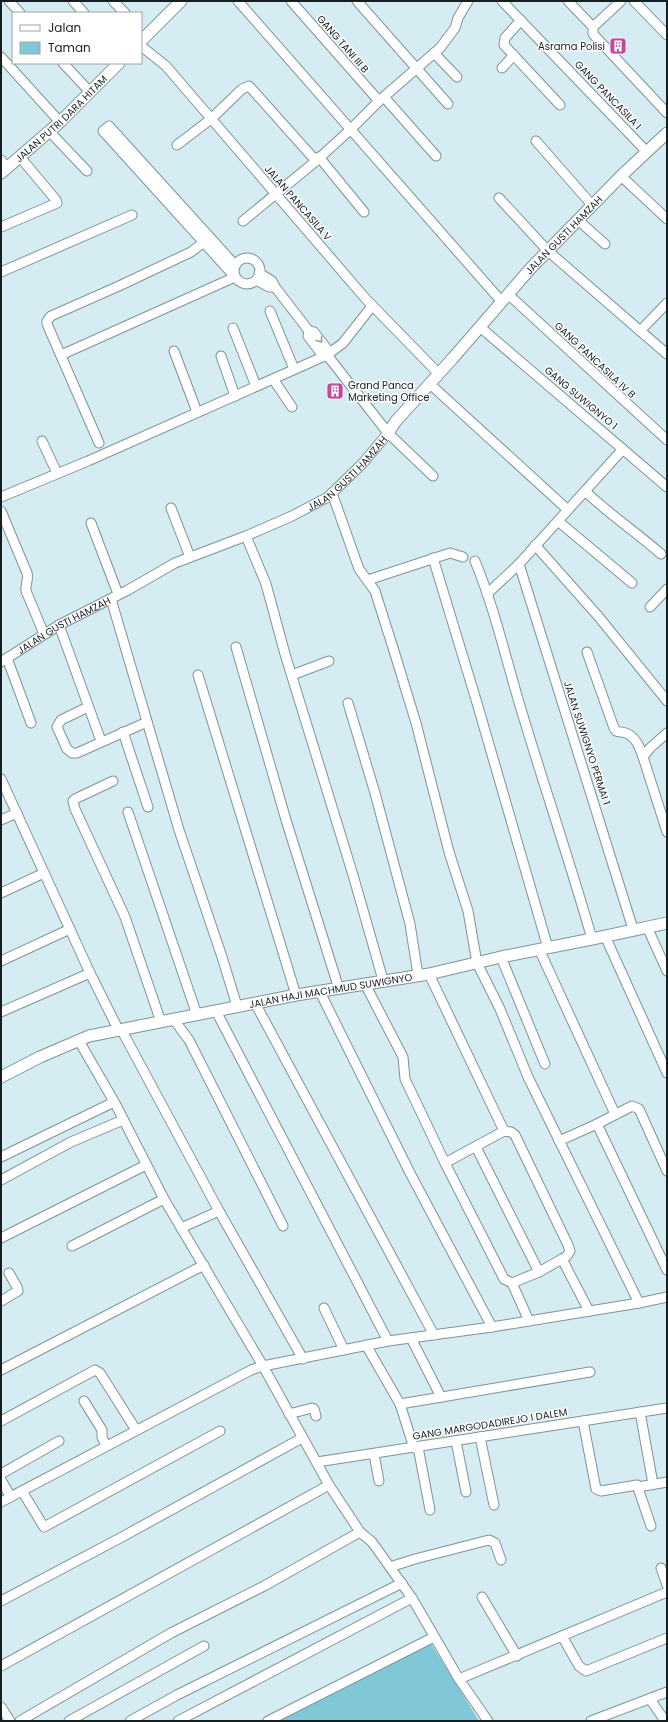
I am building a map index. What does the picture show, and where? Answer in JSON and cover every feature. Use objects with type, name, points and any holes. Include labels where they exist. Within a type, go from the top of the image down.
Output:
[{"type":"street","points":[[9,1],[19,12]]},
{"type":"street","points":[[73,1],[83,12]]},
{"type":"street","points":[[113,1],[124,12]]},
{"type":"street","points":[[143,35],[181,1]]},
{"type":"street","name":"GANG PANCASILA IV B","points":[[238,1],[350,130],[505,299],[667,440]]},
{"type":"street","name":"GANG TANI III B","points":[[291,1],[381,99],[436,156]]},
{"type":"street","points":[[356,1],[448,104]]},
{"type":"street","points":[[243,221],[318,159],[381,99],[434,53],[453,32],[458,18],[468,1]]},
{"type":"street","name":"GANG PANCASILA I","points":[[502,1],[647,152]]},
{"type":"street","points":[[568,1],[593,27],[593,34],[667,113]]},
{"type":"street","points":[[593,27],[621,1]]},
{"type":"street","points":[[634,1],[667,35]]},
{"type":"street","points":[[521,20],[504,41],[505,46],[560,105]]},
{"type":"street","name":"JALAN PANCASILA V","points":[[142,47],[166,66],[372,306],[439,374]]},
{"type":"street","points":[[434,53],[457,77]]},
{"type":"street","points":[[502,68],[514,55]]},
{"type":"street","points":[[1,57],[60,122]]},
{"type":"street","points":[[64,64],[90,92]]},
{"type":"street","name":"JALAN PUTRI DARA HITAM","points":[[3,167],[20,157],[60,122],[117,64]]},
{"type":"street","points":[[177,145],[211,119],[242,89],[250,86],[318,159],[364,212]]},
{"type":"street","points":[[235,265],[182,212],[103,131],[109,126],[182,212],[204,242],[240,282],[247,284],[258,276]]},
{"type":"street","points":[[49,131],[87,171]]},
{"type":"street","name":"JALAN GUSTI HAMZAH","points":[[4,660],[59,625],[115,597],[175,563],[246,536],[292,516],[328,497],[353,474],[388,433],[396,421],[530,269],[621,176],[667,133]]},
{"type":"street","points":[[536,141],[592,205]]},
{"type":"street","points":[[1,227],[57,202],[20,157]]},
{"type":"street","points":[[621,176],[667,218]]},
{"type":"street","points":[[499,198],[548,251],[667,354]]},
{"type":"street","points":[[1,272],[132,215]]},
{"type":"street","points":[[578,220],[606,244]]},
{"type":"street","points":[[99,443],[60,355],[47,321],[51,316],[185,255],[204,242]]},
{"type":"street","points":[[235,277],[235,265],[244,259],[251,259],[257,263],[258,276]]},
{"type":"street","points":[[258,276],[272,281],[274,287],[309,331],[314,332],[327,354],[388,433],[433,476]]},
{"type":"street","points":[[60,355],[235,277]]},
{"type":"street","points":[[640,331],[667,302]]},
{"type":"street","points":[[1,496],[234,396],[327,354],[343,343],[372,306]]},
{"type":"street","points":[[270,311],[294,369]]},
{"type":"street","name":"GANG SUWIGNYO 1","points":[[480,327],[667,486]]},
{"type":"street","points":[[234,328],[256,386]]},
{"type":"street","points":[[174,351],[197,412]]},
{"type":"street","points":[[221,356],[234,396]]},
{"type":"street","points":[[273,378],[292,407]]},
{"type":"street","points":[[430,384],[568,510]]},
{"type":"street","points":[[42,441],[57,473]]},
{"type":"street","points":[[487,594],[519,564],[535,545],[586,492],[623,449]]},
{"type":"street","points":[[332,492],[359,569],[375,591],[416,723],[449,852],[468,911],[477,963],[500,1009],[528,1077],[639,1303]]},
{"type":"street","points":[[586,492],[661,554]]},
{"type":"street","points":[[171,508],[190,557]]},
{"type":"street","points":[[1,511],[27,573],[28,581],[26,584],[26,591],[44,634]]},
{"type":"street","points":[[558,521],[632,583]]},
{"type":"street","points":[[91,523],[115,597],[147,722],[179,830],[237,1006]]},
{"type":"street","points":[[246,536],[266,584],[292,675],[362,904],[383,980]]},
{"type":"street","points":[[535,545],[598,616],[667,701]]},
{"type":"street","points":[[368,580],[450,553],[463,557]]},
{"type":"street","points":[[433,558],[477,703],[544,948],[615,1114]]},
{"type":"street","points":[[475,561],[487,594],[514,689],[557,821],[592,939]]},
{"type":"street","name":"JALAN SUWIGNYO PERMAI 1","points":[[519,564],[633,929]]},
{"type":"street","points":[[650,607],[667,589]]},
{"type":"street","points":[[59,625],[101,741]]},
{"type":"street","points":[[236,646],[286,820],[339,989]]},
{"type":"street","points":[[587,652],[614,728],[616,731],[625,733],[632,737],[637,742],[667,832]]},
{"type":"street","points":[[4,660],[31,723]]},
{"type":"street","points":[[292,675],[329,661]]},
{"type":"street","points":[[198,675],[296,995]]},
{"type":"street","points":[[348,703],[375,793],[423,974],[504,1131]]},
{"type":"street","points":[[88,707],[61,720],[57,727],[67,749],[72,753],[77,753],[101,741],[147,722]]},
{"type":"street","points":[[123,732],[148,807]]},
{"type":"street","points":[[643,757],[650,748],[667,733]]},
{"type":"street","points":[[1,779],[90,973],[119,1029],[219,1211],[303,1358]]},
{"type":"street","points":[[113,781],[75,798],[73,801],[75,809],[125,917],[161,1022]]},
{"type":"street","points":[[128,812],[197,1015]]},
{"type":"street","points":[[1,820],[17,813]]},
{"type":"street","points":[[1,894],[44,873]]},
{"type":"street","name":"JALAN HAJI MACHMUD SUWIGNYO","points":[[1,1077],[40,1057],[89,1036],[119,1029],[174,1020],[296,995],[423,974],[667,923]]},
{"type":"street","points":[[647,927],[667,971]]},
{"type":"street","points":[[1,961],[70,929]]},
{"type":"street","points":[[605,936],[667,1073]]},
{"type":"street","points":[[501,957],[546,1064]]},
{"type":"street","points":[[1,1012],[90,973]]},
{"type":"street","points":[[364,984],[403,1057],[405,1079],[444,1163],[504,1279],[512,1283],[529,1321]]},
{"type":"street","points":[[320,992],[410,1173],[492,1327]]},
{"type":"street","points":[[254,1004],[434,1335]]},
{"type":"street","points":[[216,1011],[388,1341]]},
{"type":"street","points":[[174,1020],[189,1040],[283,1226]]},
{"type":"street","points":[[79,1041],[114,1102],[164,1199],[263,1366],[288,1414],[329,1485],[360,1532],[372,1542],[402,1583],[460,1679],[488,1721]]},
{"type":"street","points":[[1,1157],[114,1102]]},
{"type":"street","points":[[559,1141],[632,1106],[639,1108],[667,1171]]},
{"type":"street","points":[[1,1180],[71,1142],[123,1120]]},
{"type":"street","points":[[597,1124],[667,1270]]},
{"type":"street","points":[[444,1163],[504,1131],[515,1135],[570,1250],[567,1256],[562,1259],[539,1272],[512,1283]]},
{"type":"street","points":[[476,1147],[539,1272]]},
{"type":"street","points":[[1,1238],[146,1165]]},
{"type":"street","points":[[72,1246],[164,1199]]},
{"type":"street","points":[[181,1228],[219,1211]]},
{"type":"street","points":[[562,1259],[589,1311]]},
{"type":"street","points":[[1,1370],[204,1265]]},
{"type":"street","points":[[1,1301],[18,1291],[9,1273]]},
{"type":"street","points":[[1,1502],[251,1370],[263,1366],[388,1341],[492,1327],[667,1297]]},
{"type":"street","points":[[324,1308],[344,1350]]},
{"type":"street","points":[[411,1338],[441,1397]]},
{"type":"street","points":[[366,1345],[400,1404],[416,1448],[430,1510]]},
{"type":"street","points":[[1,1421],[95,1370],[100,1372],[136,1430]]},
{"type":"street","points":[[400,1404],[590,1372]]},
{"type":"street","points":[[84,1401],[102,1430],[102,1437],[106,1446]]},
{"type":"street","points":[[288,1414],[312,1408],[314,1409],[316,1416]]},
{"type":"street","name":"GANG MARGODADIREJO I DALEM","points":[[316,1462],[416,1448],[667,1408]]},
{"type":"street","points":[[640,1412],[653,1484]]},
{"type":"street","points":[[583,1421],[596,1489],[601,1491],[635,1485],[638,1487],[667,1482]]},
{"type":"street","points":[[22,1491],[44,1527],[220,1431]]},
{"type":"street","points":[[480,1437],[494,1505]]},
{"type":"street","points":[[1,1601],[122,1537],[302,1438]]},
{"type":"street","points":[[1,1474],[59,1441]]},
{"type":"street","points":[[456,1441],[466,1492]]},
{"type":"street","points":[[374,1454],[379,1481]]},
{"type":"street","points":[[1,1480],[11,1497]]},
{"type":"street","points":[[1,1666],[329,1485]]},
{"type":"street","points":[[638,1487],[651,1526]]},
{"type":"street","points":[[20,1721],[171,1633],[264,1586],[360,1532]]},
{"type":"street","points":[[390,1567],[488,1540],[495,1543],[501,1560]]},
{"type":"street","points":[[661,1568],[667,1585]]},
{"type":"street","points":[[130,1721],[177,1695],[402,1583]]},
{"type":"street","points":[[460,1679],[667,1592]]},
{"type":"street","points":[[482,1597],[516,1656]]},
{"type":"street","points":[[178,1721],[412,1598]]},
{"type":"street","points":[[562,1636],[579,1666],[586,1671],[667,1638]]},
{"type":"street","points":[[268,1721],[434,1637]]},
{"type":"street","points":[[69,1721],[204,1646]]},
{"type":"street","points":[[591,1721],[667,1692]]},
{"type":"street","points":[[650,1699],[664,1721]]},
{"type":"street","points":[[1,1706],[10,1721]]},
{"type":"green space","points":[[429,1640],[479,1721],[273,1721]]},
{"type":"place","name":"Asrama Polisi","points":[[618,46]]},
{"type":"place","name":"Grand Panca Marketing Office","points":[[335,391]]}]
